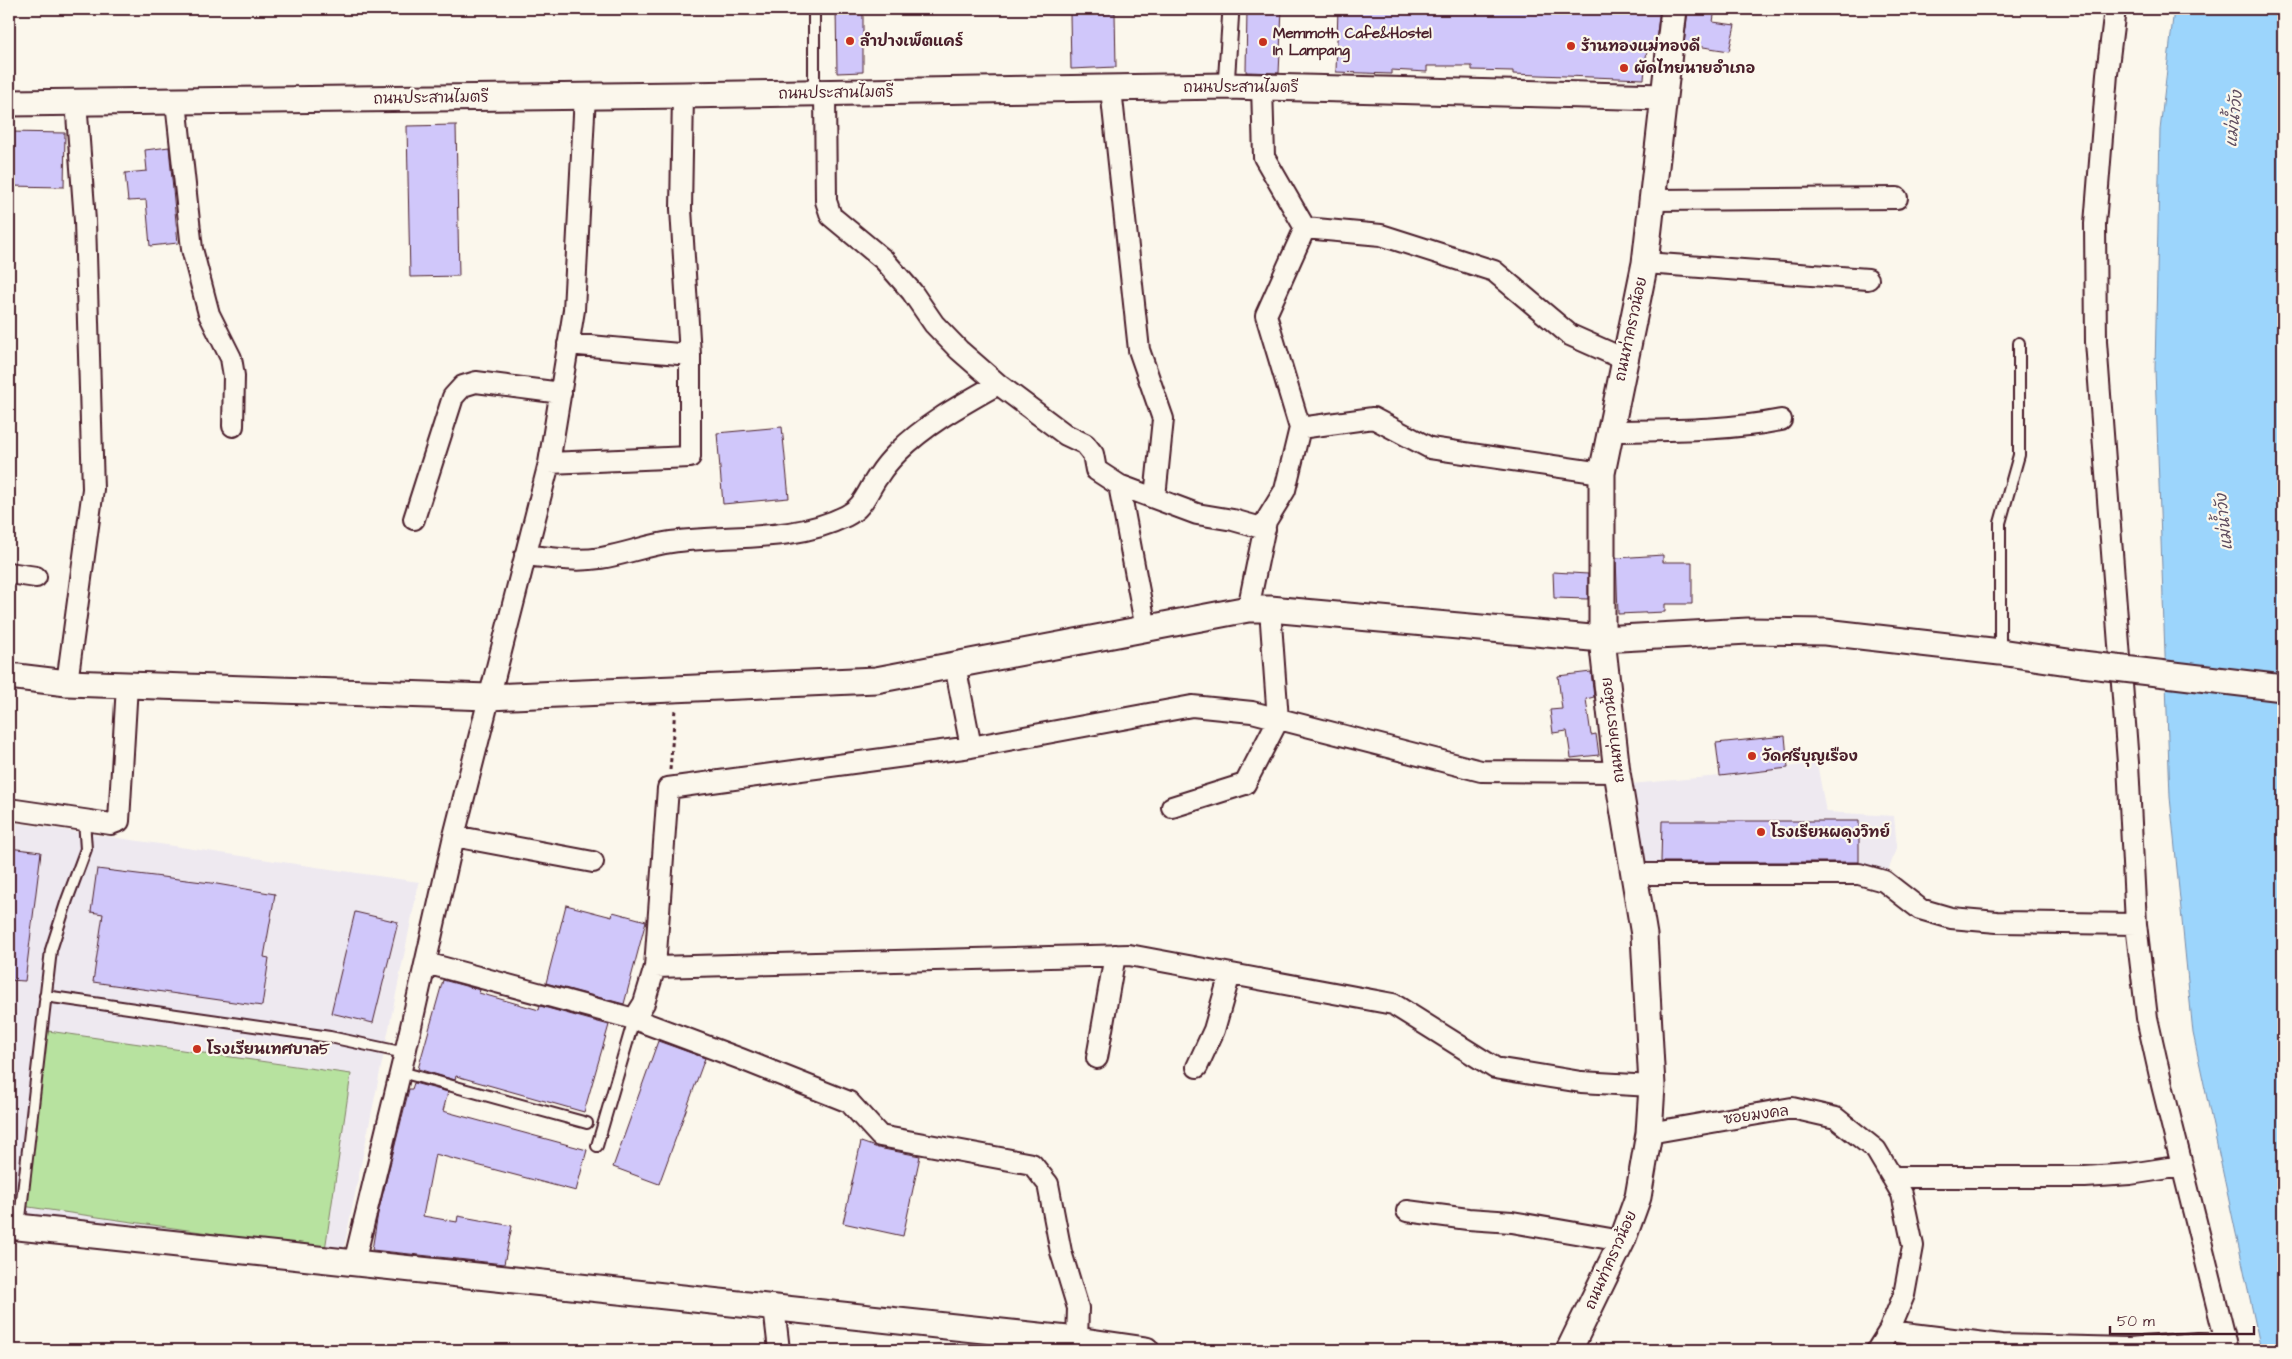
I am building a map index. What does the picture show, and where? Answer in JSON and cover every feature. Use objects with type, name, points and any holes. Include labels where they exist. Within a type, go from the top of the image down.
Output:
[{"type":"street","points":[[1226,86],[1231,9]]},
{"type":"street","name":"ถนนท่าคราวน้อย","points":[[1569,1350],[1622,1241],[1638,1196],[1649,1133],[1652,1086],[1644,935],[1632,874],[1617,772],[1602,639],[1602,473],[1644,263],[1653,200],[1674,9]]},
{"type":"street","points":[[1889,1331],[2001,1345],[2129,1348],[2227,1346],[2182,1166],[2148,1018],[2136,924],[2128,763],[2096,332],[2095,224],[2107,74],[2115,9]]},
{"type":"street","name":"ถนนประสานไมตรี","points":[[9,103],[683,96],[1226,86],[1663,97]]},
{"type":"street","points":[[1262,86],[1264,157],[1305,228]]},
{"type":"street","points":[[1111,89],[1139,350],[1163,419],[1155,498]]},
{"type":"street","points":[[820,93],[826,201],[831,216],[884,260],[912,292],[934,324],[959,350],[998,384],[1066,435],[1084,444],[1093,454],[1096,470],[1119,485],[1197,514],[1234,520],[1265,530]]},
{"type":"street","points":[[354,1263],[403,1062],[454,836],[549,463],[574,310],[585,96]]},
{"type":"street","points":[[549,463],[690,457],[690,355],[681,209],[683,96]]},
{"type":"street","points":[[66,683],[94,489],[85,221],[76,102]]},
{"type":"street","points":[[176,102],[192,248],[209,314],[231,358],[234,376],[233,426]]},
{"type":"street","points":[[1653,200],[1897,198]]},
{"type":"street","points":[[1305,228],[1381,235],[1494,270],[1570,335],[1624,359]]},
{"type":"street","points":[[1172,807],[1246,784],[1278,720],[1259,609],[1266,520],[1285,490],[1300,428],[1266,315],[1305,228]]},
{"type":"street","points":[[1644,263],[1868,279]]},
{"type":"street","points":[[568,344],[690,355]]},
{"type":"street","points":[[414,519],[453,397],[463,386],[476,382],[561,393]]},
{"type":"street","points":[[525,555],[562,560],[599,558],[670,542],[775,535],[815,527],[848,516],[863,502],[878,476],[898,452],[921,432],[955,408],[998,384]]},
{"type":"street","points":[[1300,428],[1373,418],[1430,448],[1602,473]]},
{"type":"street","points":[[1610,431],[1758,425],[1781,420]]},
{"type":"street","points":[[1119,485],[1146,630]]},
{"type":"street","points":[[9,573],[36,577]]},
{"type":"street","points":[[9,676],[66,683],[489,697],[876,680],[1259,609],[1602,639],[1748,631],[1825,632],[2283,688]]},
{"type":"street","points":[[955,665],[971,747]]},
{"type":"street","points":[[9,809],[111,824],[119,821],[128,685]]},
{"type":"street","points":[[634,1020],[644,1003],[655,967],[668,788],[971,747],[1192,706],[1252,712],[1480,771],[1617,772]]},
{"type":"street","points":[[454,836],[593,862]]},
{"type":"street","points":[[1632,874],[1859,874],[1884,881],[1920,909],[1951,918],[1997,922],[2136,924]]},
{"type":"street","points":[[1097,1058],[1114,955]]},
{"type":"street","points":[[655,967],[1129,955],[1393,1004],[1495,1068],[1581,1082],[1652,1086]]},
{"type":"street","points":[[426,963],[634,1020],[849,1102],[880,1136],[1032,1164],[1048,1184],[1061,1252],[1078,1308],[1077,1340]]},
{"type":"street","points":[[1197,1066],[1214,1030],[1230,974]]},
{"type":"street","name":"ซอยมงคล","points":[[1649,1133],[1792,1108],[1836,1118],[1876,1150],[1902,1194],[1913,1246],[1904,1295],[1889,1331],[1877,1350]]},
{"type":"street","points":[[1892,1177],[2085,1177],[2130,1174],[2182,1166]]},
{"type":"street","points":[[1407,1212],[1459,1219],[1512,1222],[1622,1241]]},
{"type":"street","points":[[14,1227],[1077,1340],[1146,1350]]},
{"type":"street","points":[[774,1308],[779,1350]]},
{"type":"lane","points":[[814,9],[820,93]]},
{"type":"lane","points":[[2000,652],[2000,523],[2019,455],[2019,343]]},
{"type":"lane","points":[[14,1227],[54,942],[86,849],[84,820]]},
{"type":"lane","points":[[45,996],[330,1037],[587,1123]]},
{"type":"lane","points":[[597,1146],[634,1020]]},
{"type":"path","points":[[668,788],[677,689]]},
{"type":"shaded area","name":"โรงเรียนผดุงวิทย์","points":[[1817,763],[1826,812],[1894,816],[1897,848],[1884,881],[1632,874],[1619,785],[1720,776]]},
{"type":"shaded area","name":"โรงเรียนเทศบาล5","points":[[9,822],[419,882],[341,1262],[9,1217]]},
{"type":"green space","points":[[48,1031],[351,1074],[325,1250],[22,1206]]},
{"type":"water","name":"แม่น้ำวัง","points":[[2174,9],[2283,9],[2283,106],[2281,117],[2283,140],[2283,1350],[2261,1350],[2193,1033],[2170,797],[2155,369],[2160,130]]},
{"type":"building","name":"ลำปางเพ็ตแคร์","points":[[836,9],[863,9],[863,72],[837,73]]},
{"type":"building","name":"Memmoth Cafe&Hostel In Lampang","points":[[1247,9],[1282,9],[1279,73],[1246,72]]},
{"type":"building","points":[[1338,9],[1660,9],[1655,49],[1647,48],[1644,79],[1513,74],[1513,71],[1472,70],[1472,66],[1427,66],[1427,72],[1391,70],[1391,74],[1336,72]]},
{"type":"building","points":[[1688,9],[1715,9],[1713,22],[1735,25],[1729,51],[1684,44]]},
{"type":"building","points":[[1115,13],[1116,67],[1071,69],[1070,14]]},
{"type":"building","points":[[456,125],[459,276],[410,277],[407,126]]},
{"type":"building","points":[[9,132],[65,133],[64,187],[9,186]]},
{"type":"building","points":[[169,147],[178,243],[150,246],[146,200],[128,201],[125,173],[147,171],[145,150]]},
{"type":"building","points":[[782,427],[789,498],[723,504],[717,433]]},
{"type":"building","points":[[1663,555],[1663,562],[1692,562],[1692,604],[1665,604],[1665,612],[1618,614],[1616,558]]},
{"type":"building","points":[[1553,572],[1588,574],[1588,599],[1554,598]]},
{"type":"building","points":[[1591,672],[1594,697],[1586,699],[1591,735],[1596,734],[1599,755],[1571,758],[1567,731],[1553,733],[1550,710],[1562,709],[1558,676]]},
{"type":"building","name":"วัดศรีบุญเรือง","points":[[1785,736],[1788,768],[1720,776],[1716,743]]},
{"type":"building","points":[[1662,821],[1859,821],[1859,862],[1661,862]]},
{"type":"building","points":[[9,848],[41,852],[25,981],[9,980]]},
{"type":"building","points":[[97,869],[211,883],[275,894],[264,957],[269,958],[262,1006],[93,982],[103,914],[91,912]]},
{"type":"building","points":[[566,905],[612,917],[613,912],[646,921],[624,1004],[546,983]]},
{"type":"building","points":[[355,912],[398,922],[373,1023],[331,1013]]},
{"type":"building","points":[[443,980],[480,990],[479,993],[539,1010],[540,1006],[609,1025],[584,1112],[456,1076],[455,1080],[418,1069]]},
{"type":"building","points":[[658,1041],[705,1058],[659,1184],[613,1167]]},
{"type":"building","points":[[414,1083],[448,1092],[443,1111],[587,1150],[576,1191],[435,1154],[423,1216],[457,1222],[458,1216],[512,1226],[504,1264],[372,1250],[378,1213],[409,1089],[412,1089]]},
{"type":"building","points":[[861,1142],[878,1148],[920,1156],[903,1236],[843,1223]]},
{"type":"place","name":"ลำปางเพ็ตแคร์","points":[[850,41]]},
{"type":"place","name":"Memmoth Cafe&Hostel In Lampang","points":[[1263,42]]},
{"type":"place","name":"ร้านทองแม่ทองดี","points":[[1571,46]]},
{"type":"place","name":"ผัดไทยนายอำเภอ","points":[[1624,68]]},
{"type":"place","name":"วัดศรีบุญเรือง","points":[[1752,756]]},
{"type":"place","name":"โรงเรียนผดุงวิทย์","points":[[1761,832]]},
{"type":"place","name":"โรงเรียนเทศบาล5","points":[[197,1049]]}]
